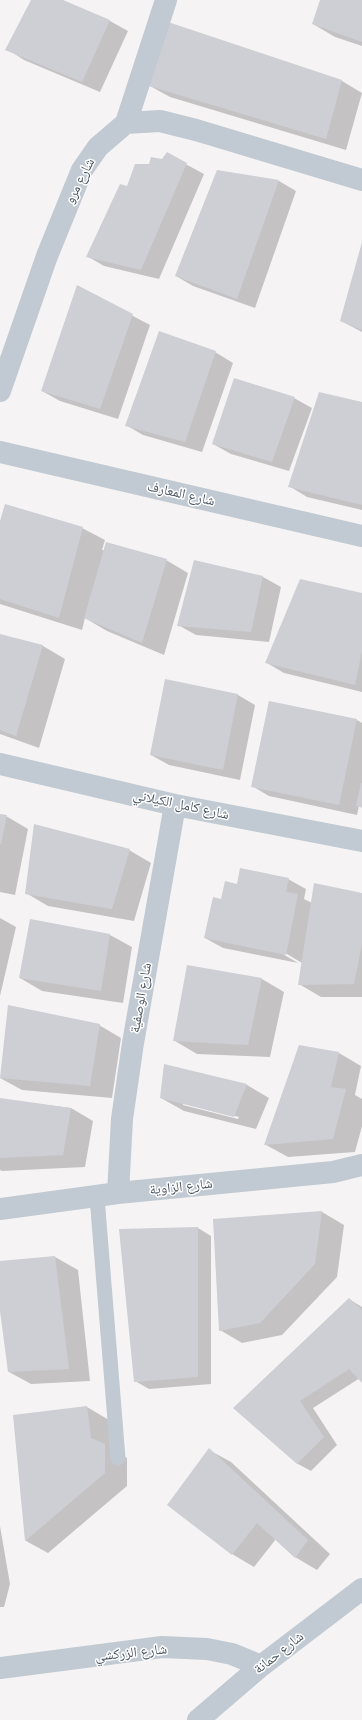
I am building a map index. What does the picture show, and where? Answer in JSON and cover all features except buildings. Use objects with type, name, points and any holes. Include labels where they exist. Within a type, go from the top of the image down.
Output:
[{"type":"street","points":[[166,0],[126,123],[160,121],[196,130],[362,180]]},
{"type":"street","name":"شارع مرو","points":[[0,390],[47,256],[82,170],[98,147],[126,123]]},
{"type":"street","name":"شارع المعارف","points":[[0,452],[362,536]]},
{"type":"street","name":"شارع كامل الكيلاني","points":[[0,764],[175,805],[362,842]]},
{"type":"street","name":"شارع الوصفية","points":[[107,1195],[175,805]]},
{"type":"street","name":"شارع الزاوية","points":[[0,1209],[107,1195],[333,1172],[362,1165]]},
{"type":"street","name":"شارع حمانة","points":[[198,1720],[261,1666],[362,1589]]},
{"type":"street","name":"شارع الزركشي","points":[[1,1669],[162,1648],[207,1650],[232,1654],[261,1666]]},
{"type":"lane","points":[[107,1195],[118,1458]]}]
